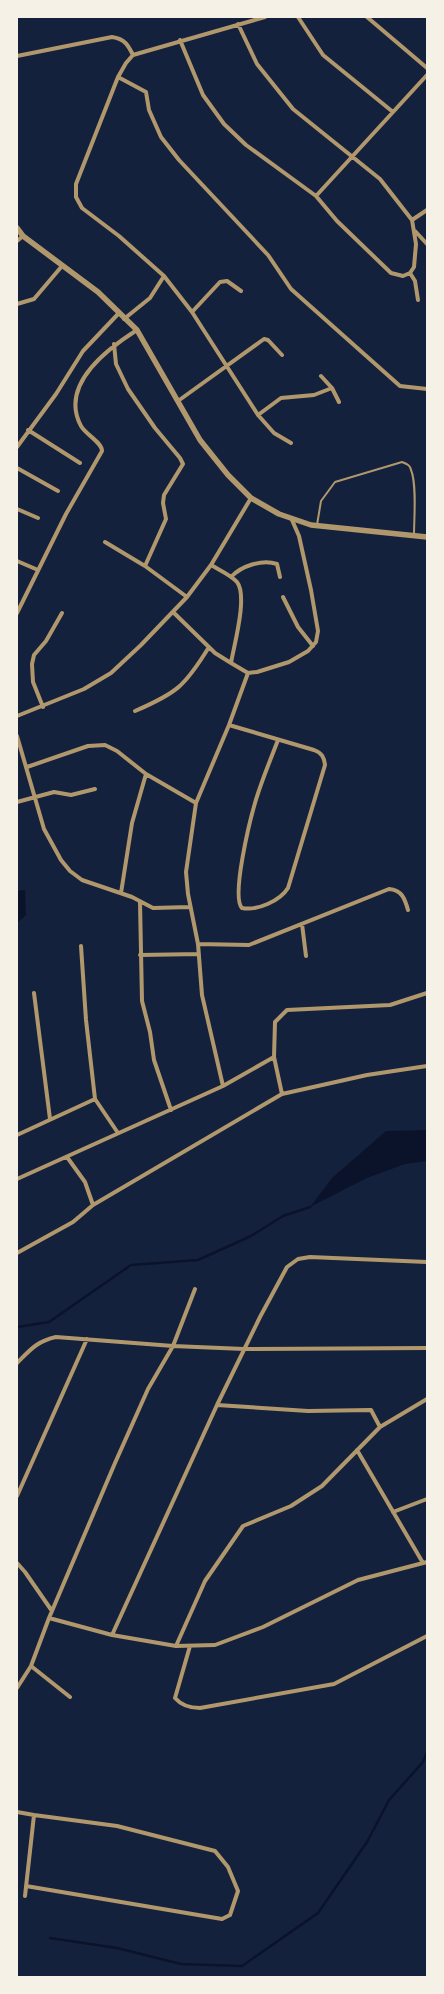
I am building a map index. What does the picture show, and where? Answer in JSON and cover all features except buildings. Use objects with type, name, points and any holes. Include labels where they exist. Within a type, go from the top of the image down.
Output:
[{"type":"street","points":[[265,17],[180,40],[133,55],[126,63],[118,77],[76,184],[76,197],[82,208],[119,236],[164,276],[192,312],[258,415],[274,433],[291,443]]},
{"type":"street","points":[[298,17],[323,55],[393,112]]},
{"type":"street","points":[[367,17],[394,42],[427,68]]},
{"type":"street","points":[[180,40],[203,95],[224,124],[246,146],[316,196],[337,221],[391,273],[403,276],[410,272],[415,263],[415,230],[412,220],[380,179],[293,109],[257,64],[238,24]]},
{"type":"street","points":[[17,56],[112,37],[120,38],[127,43],[133,55]]},
{"type":"street","points":[[316,196],[427,75]]},
{"type":"street","points":[[118,77],[146,92],[149,110],[161,137],[179,160],[268,255],[291,289],[400,386],[427,389]]},
{"type":"street","points":[[412,220],[427,210]]},
{"type":"street","points":[[17,228],[23,236],[98,292],[137,330],[200,440],[228,474],[251,498],[292,520],[316,526],[427,537]]},
{"type":"street","points":[[415,230],[427,244]]},
{"type":"street","points":[[17,241],[23,236]]},
{"type":"street","points":[[17,304],[34,299],[62,266]]},
{"type":"street","points":[[410,272],[415,281],[418,300]]},
{"type":"street","points":[[124,319],[150,298],[164,276]]},
{"type":"street","points":[[192,312],[220,282],[228,281],[241,290]]},
{"type":"street","points":[[17,447],[28,430],[56,394],[83,351],[119,313]]},
{"type":"street","points":[[17,613],[66,514],[102,451],[100,444],[90,437],[82,427],[75,408],[75,398],[79,388],[90,369],[102,355],[114,344],[137,330]]},
{"type":"street","points":[[178,401],[264,339],[268,340],[282,355]]},
{"type":"street","points":[[114,344],[116,364],[128,389],[155,428],[180,458],[183,464],[164,495],[163,503],[166,519],[145,566]]},
{"type":"street","points":[[321,376],[332,388],[339,402]]},
{"type":"street","points":[[258,415],[281,398],[314,395],[332,388]]},
{"type":"street","points":[[28,430],[80,463]]},
{"type":"street","points":[[17,468],[58,491]]},
{"type":"street","points":[[17,716],[84,690],[112,673],[187,597],[211,565],[251,498]]},
{"type":"street","points":[[17,509],[38,518]]},
{"type":"street","points":[[173,612],[222,659],[248,673],[289,662],[301,656],[313,646],[318,637],[316,617],[299,536],[292,520]]},
{"type":"street","points":[[105,542],[145,566],[187,597]]},
{"type":"street","points":[[17,561],[38,570]]},
{"type":"street","points":[[231,578],[236,572],[249,566],[271,563],[277,564],[280,577]]},
{"type":"street","points":[[211,565],[238,583],[242,596],[231,663]]},
{"type":"street","points":[[283,597],[298,627],[313,646]]},
{"type":"street","points":[[43,707],[33,682],[32,664],[34,655],[46,641],[62,613]]},
{"type":"street","points":[[135,711],[158,701],[183,684],[195,670],[209,647]]},
{"type":"street","points":[[223,1086],[202,996],[198,944],[190,907],[186,872],[196,803],[229,725],[248,673]]},
{"type":"street","points":[[229,725],[319,752],[324,759],[324,771],[285,894],[273,902],[256,908],[242,908],[239,904],[238,890],[246,839],[255,804],[278,740]]},
{"type":"street","points":[[17,736],[44,829],[60,860],[70,871],[82,880],[121,893],[153,908],[190,907]]},
{"type":"street","points":[[27,767],[88,746],[105,745],[117,751],[146,774],[196,803]]},
{"type":"street","points":[[121,893],[132,823],[146,774]]},
{"type":"street","points":[[17,802],[54,792],[71,795],[95,788]]},
{"type":"street","points":[[198,944],[249,945],[389,889],[400,892],[404,898],[408,910]]},
{"type":"street","points":[[140,902],[142,1001],[150,1032],[154,1060],[171,1110]]},
{"type":"street","points":[[302,924],[306,956]]},
{"type":"street","points":[[81,946],[86,1020],[95,1100],[118,1133]]},
{"type":"street","points":[[140,955],[198,954]]},
{"type":"street","points":[[34,993],[50,1119]]},
{"type":"street","points":[[282,1094],[274,1057],[275,1022],[288,1010],[390,1005],[427,993]]},
{"type":"street","points":[[17,1178],[67,1157],[223,1086],[274,1057]]},
{"type":"street","points":[[17,1253],[73,1222],[93,1205],[282,1094],[367,1075],[427,1066]]},
{"type":"street","points":[[17,1135],[95,1100]]},
{"type":"street","points":[[67,1157],[85,1182],[93,1205]]},
{"type":"street","points":[[112,1635],[217,1405],[244,1349],[287,1267],[298,1259],[310,1257],[427,1262]]},
{"type":"street","points":[[17,1688],[31,1666],[49,1618],[139,1410],[148,1390],[173,1346],[195,1289]]},
{"type":"street","points":[[17,1363],[34,1346],[44,1339],[56,1337],[173,1346],[244,1349],[427,1348]]},
{"type":"street","points":[[17,1496],[87,1339]]},
{"type":"street","points":[[176,1646],[205,1581],[243,1526],[291,1506],[322,1486],[380,1427],[427,1399]]},
{"type":"street","points":[[217,1405],[308,1411],[371,1410],[380,1427]]},
{"type":"street","points":[[49,1618],[112,1635],[176,1646],[215,1645],[263,1626],[358,1580],[425,1562],[357,1450]]},
{"type":"street","points":[[394,1512],[427,1499]]},
{"type":"street","points":[[17,1563],[52,1611]]},
{"type":"street","points":[[190,1646],[174,1698],[178,1702],[193,1708],[200,1708],[334,1684],[427,1636]]},
{"type":"street","points":[[31,1666],[70,1697]]},
{"type":"street","points":[[17,1812],[117,1826],[215,1851],[228,1867],[238,1891],[230,1915],[222,1919],[26,1886]]},
{"type":"street","points":[[25,1896],[34,1814]]},
{"type":"lane","points":[[316,526],[321,501],[335,482],[402,462],[407,464],[411,469],[413,480],[414,536]]},
{"type":"water","points":[[25,890],[26,915],[17,923],[17,891]]},
{"type":"water","points":[[427,1130],[427,1161],[405,1164],[367,1178],[310,1207],[332,1178],[386,1131]]},
{"type":"waterway","points":[[17,1327],[49,1322],[131,1265],[198,1260],[251,1236],[283,1216],[310,1207]]},
{"type":"waterway","points":[[50,1938],[117,1948],[181,1964],[242,1966],[318,1913],[367,1842],[389,1800],[423,1762],[427,1752]]}]
